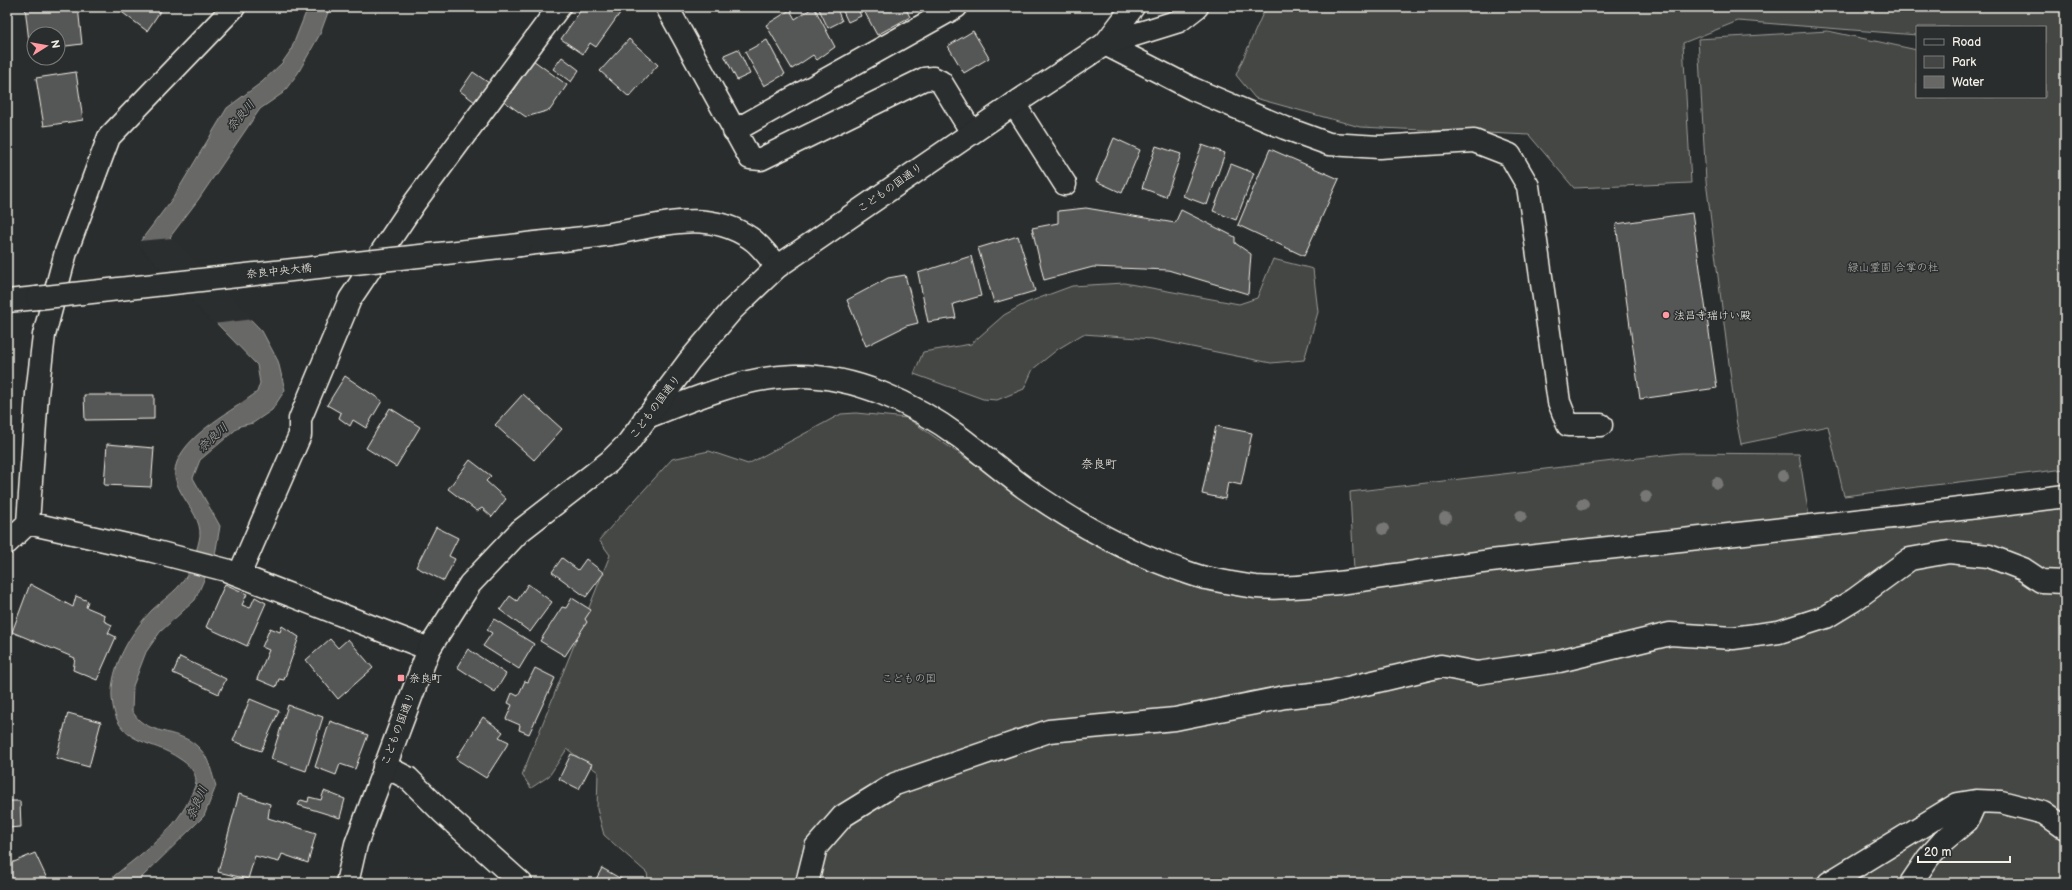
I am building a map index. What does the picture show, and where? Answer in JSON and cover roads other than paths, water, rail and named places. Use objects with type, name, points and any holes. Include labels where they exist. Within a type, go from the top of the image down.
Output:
[{"type":"street","points":[[7,544],[28,523],[37,394],[44,335],[66,252],[109,138],[234,7]]},
{"type":"street","points":[[232,573],[300,435],[300,419],[350,299],[415,202],[559,7]]},
{"type":"street","points":[[667,7],[750,158],[761,159],[924,78],[933,78],[941,82],[971,131]]},
{"type":"street","points":[[734,131],[927,14],[956,7]]},
{"type":"street","name":"こどもの国通り","points":[[1105,44],[1133,7]]},
{"type":"street","name":"こどもの国通り","points":[[347,883],[356,844],[429,649],[470,584],[515,536],[609,462],[628,443],[645,418],[732,310],[777,267],[971,131],[1105,44],[1180,21],[1197,7]]},
{"type":"street","points":[[1105,44],[1193,89],[1285,128],[1329,144],[1379,146],[1474,141],[1510,155],[1528,186],[1559,402],[1568,425],[1601,425]]},
{"type":"street","points":[[1014,104],[1065,184]]},
{"type":"street","name":"奈良中央大橋","points":[[7,301],[520,245],[610,234],[681,220],[712,222],[737,231],[750,238],[777,267]]},
{"type":"street","points":[[645,418],[695,398],[753,382],[795,376],[839,380],[881,393],[907,404],[957,435],[1023,486],[1090,530],[1108,540],[1150,559],[1201,577],[1258,587],[1305,587],[1398,576],[1480,562],[1950,511],[2065,496]]},
{"type":"street","points":[[28,523],[183,559],[232,573],[429,649]]},
{"type":"street","points":[[807,883],[816,847],[842,816],[895,784],[1049,731],[1175,719],[1285,697],[1331,692],[1441,666],[1477,673],[1559,661],[1670,634],[1733,638],[1779,632],[1826,617],[1854,600],[1910,559],[1949,552],[1989,556],[2023,569],[2041,581],[2065,582]]},
{"type":"street","points":[[384,766],[408,778],[447,817],[522,883]]},
{"type":"street","points":[[1911,883],[1928,858],[1943,841],[1968,820],[1976,801]]},
{"type":"street","points":[[1828,883],[1909,832],[1958,804],[1976,801],[2001,802],[2044,813],[2065,828]]},
{"type":"water","name":"奈良川","points":[[308,7],[330,7],[320,34],[298,73],[283,93],[260,109],[198,200],[170,237],[262,331],[278,361],[285,390],[272,410],[253,423],[240,426],[200,460],[193,478],[220,526],[215,555],[195,600],[160,632],[146,652],[133,686],[132,711],[140,721],[155,729],[179,736],[194,743],[206,757],[216,786],[204,816],[136,883],[112,883],[114,876],[148,849],[169,829],[186,806],[196,783],[196,778],[193,771],[183,761],[169,752],[137,739],[120,725],[115,714],[112,698],[114,674],[123,651],[144,619],[173,592],[187,576],[198,546],[200,530],[197,520],[176,482],[175,473],[177,462],[191,441],[212,423],[257,392],[260,383],[257,365],[139,243],[173,198],[227,108],[262,82],[282,63],[291,50]]},
{"type":"place","name":"法昌寺瑞けい殿","points":[[1666,315]]},
{"type":"place","name":"奈良町","points":[[401,678]]},
{"type":"district","name":"奈良町","points":[[1099,464]]},
{"type":"park label","name":"緑山霊園 合掌の杜","points":[[1893,267]]},
{"type":"park label","name":"こどもの国","points":[[909,678]]}]
